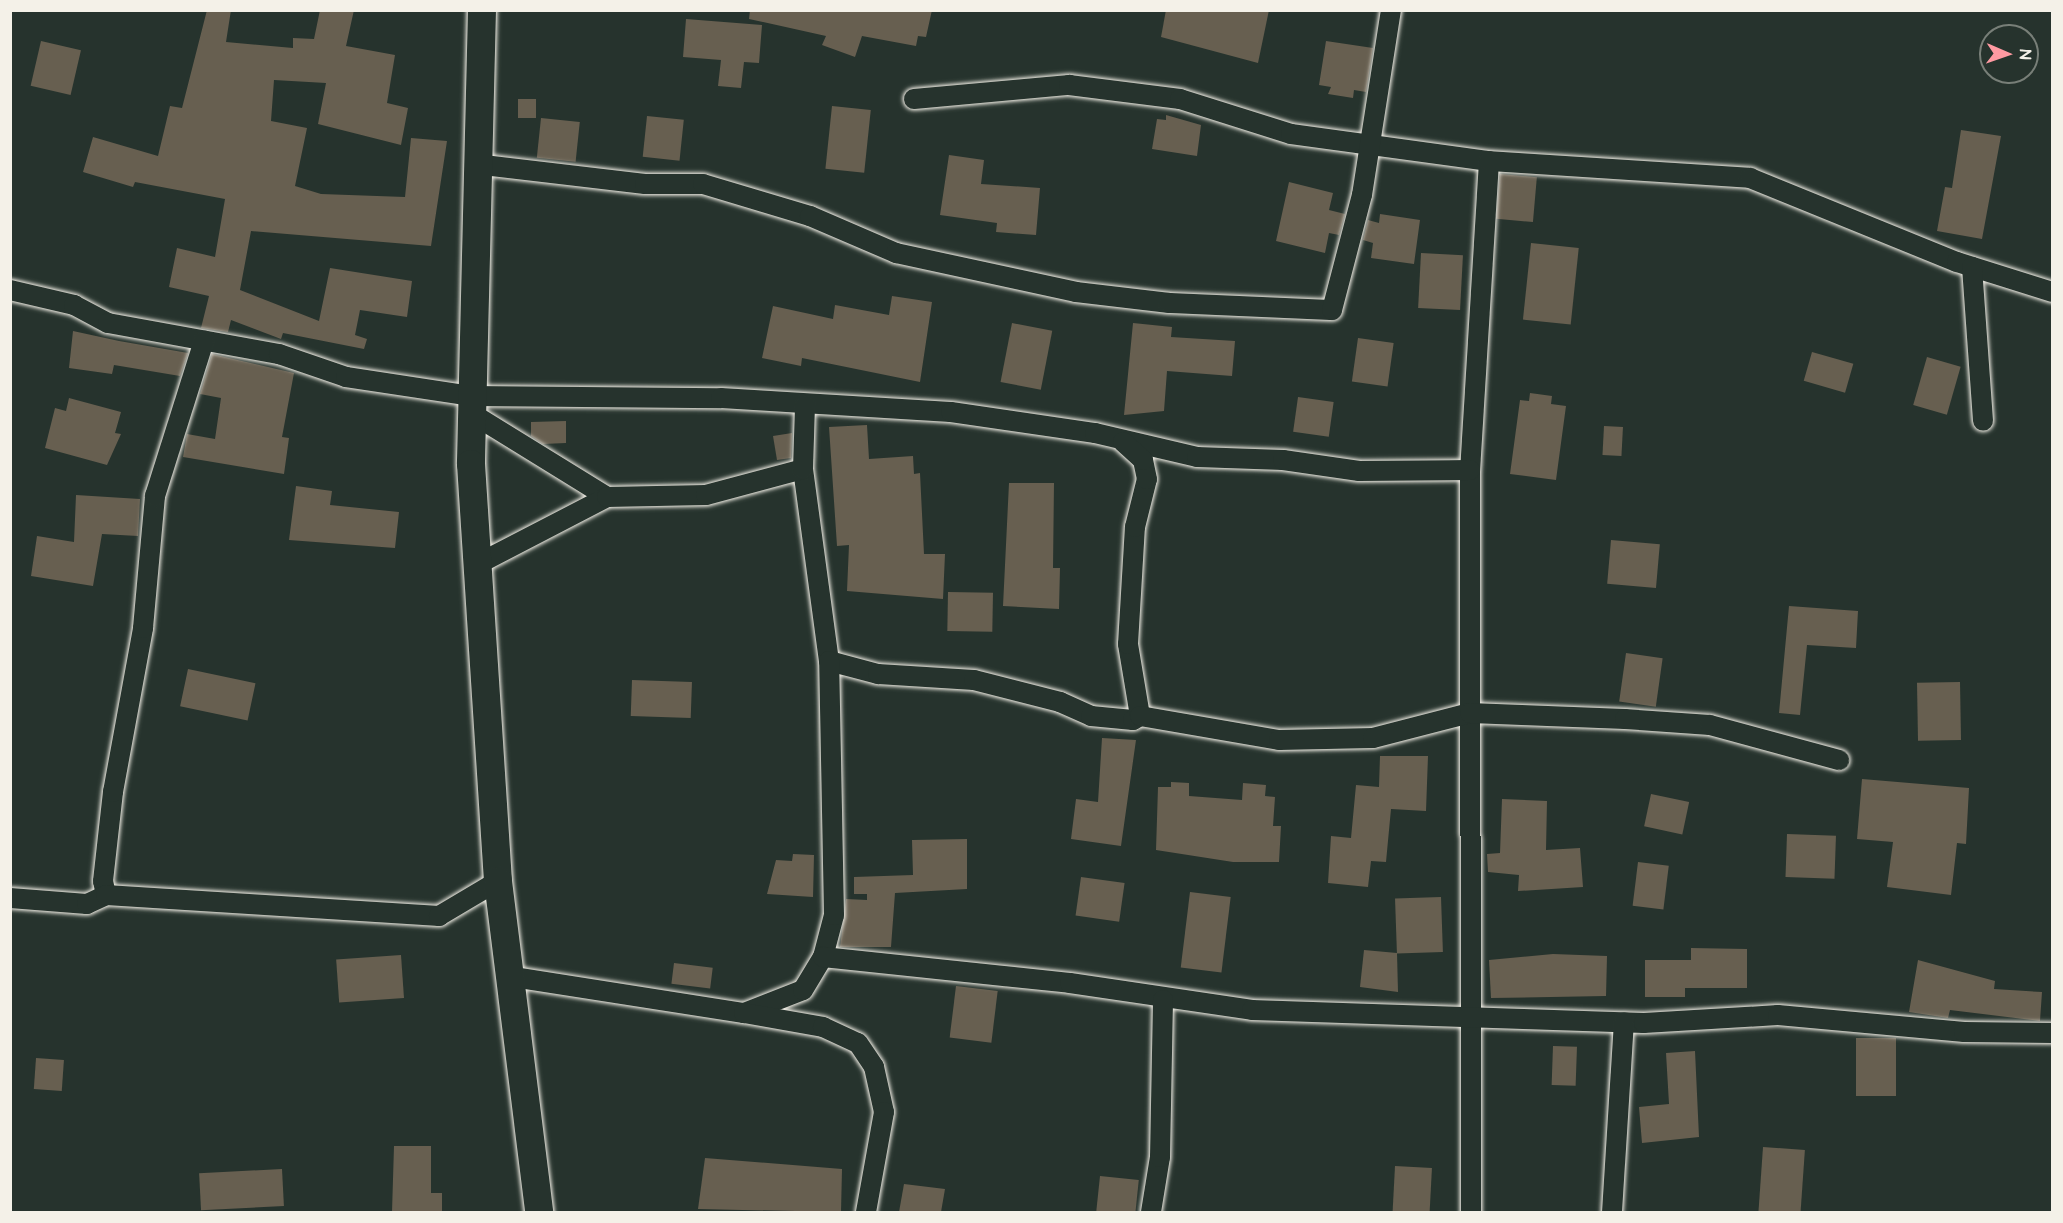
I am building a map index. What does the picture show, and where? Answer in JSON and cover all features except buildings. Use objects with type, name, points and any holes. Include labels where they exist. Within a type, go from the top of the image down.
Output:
[{"type":"street","points":[[482,10],[475,164],[471,404],[476,565],[498,881],[507,976],[539,1212]]},
{"type":"street","points":[[475,164],[645,184],[702,183],[810,216],[896,253],[1076,292],[1168,303],[1332,310],[1370,145],[1391,10]]},
{"type":"street","points":[[914,99],[1069,85],[1180,99],[1291,134],[1370,145],[1489,160],[1750,178],[1972,267],[2052,292]]},
{"type":"street","points":[[1471,1212],[1470,470],[1489,160]]},
{"type":"street","points":[[1972,267],[1983,421]]},
{"type":"street","points":[[10,290],[74,305],[108,323],[279,354],[346,377],[471,404],[721,398],[976,415],[1120,439],[1197,457],[1283,460],[1359,471],[1470,470]]},
{"type":"street","points":[[106,895],[103,881],[112,792],[143,628],[155,496],[204,342]]},
{"type":"street","points":[[471,404],[607,497]]},
{"type":"street","points":[[744,1013],[803,990],[823,957],[834,915],[830,661],[803,469],[805,405]]},
{"type":"street","points":[[1120,439],[1143,460],[1147,479],[1135,527],[1128,644],[1140,716]]},
{"type":"street","points":[[476,565],[607,497],[706,495],[803,469]]},
{"type":"street","points":[[830,661],[878,674],[974,680],[1060,702],[1091,716],[1120,721],[1140,716],[1279,740],[1373,738],[1470,713],[1710,725],[1839,760]]},
{"type":"street","points":[[10,898],[87,904],[106,895],[439,916],[498,881]]},
{"type":"street","points":[[823,957],[1070,983],[1163,1000],[1252,1010],[1469,1015],[1624,1022],[1778,1015],[1964,1032],[2052,1033]]},
{"type":"street","points":[[507,976],[824,1027],[858,1043],[874,1067],[884,1112],[866,1212]]},
{"type":"street","points":[[1151,1212],[1160,1157],[1163,1000]]},
{"type":"street","points":[[1612,1212],[1624,1022]]}]
